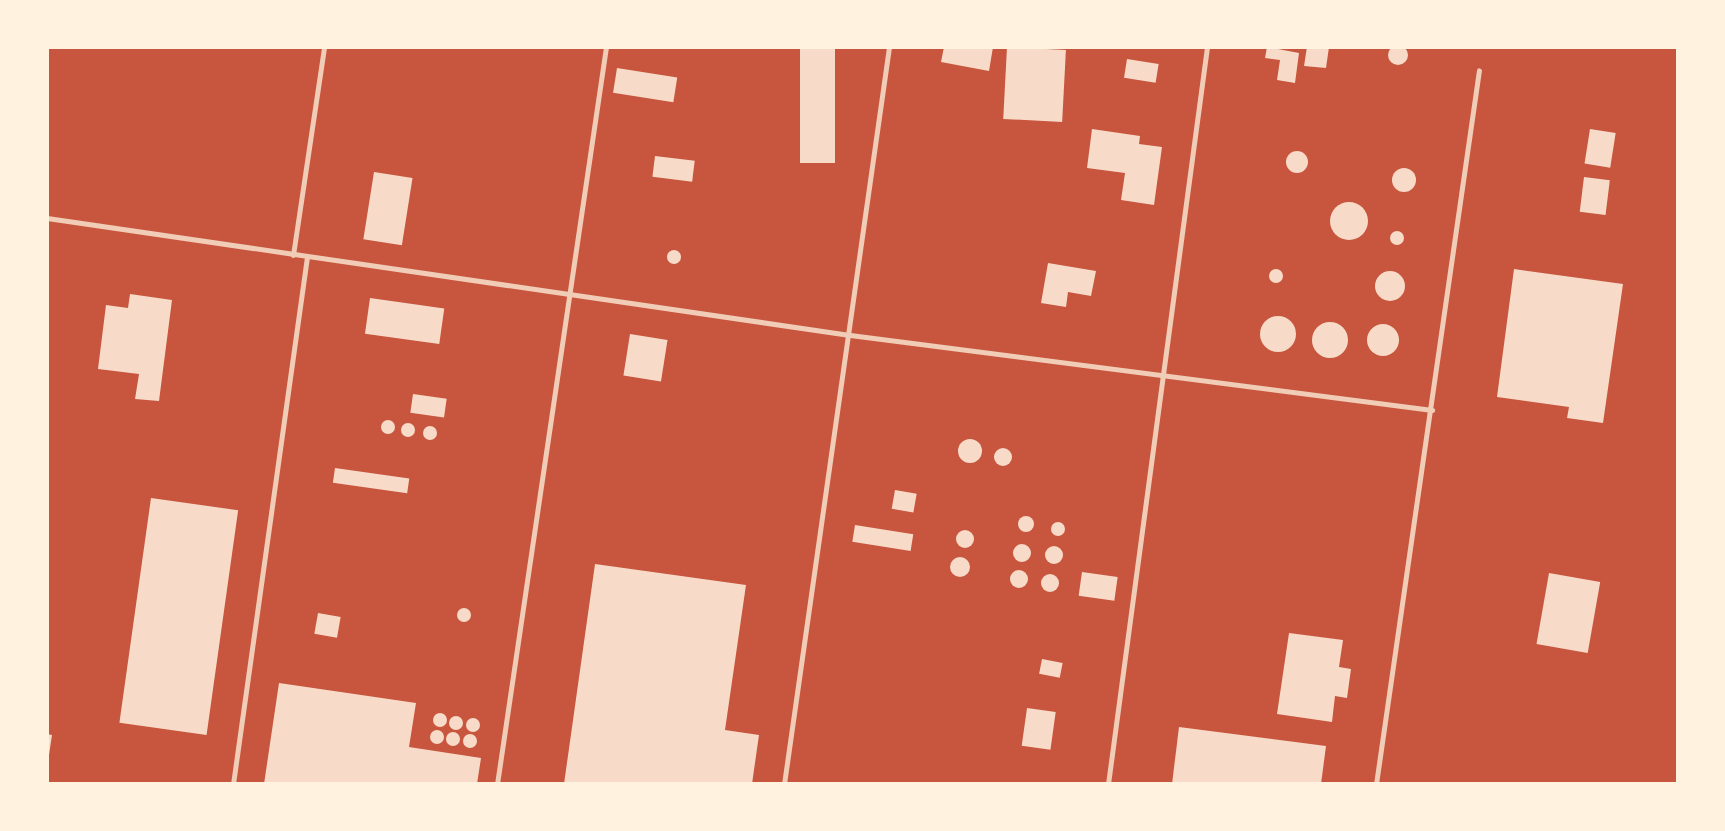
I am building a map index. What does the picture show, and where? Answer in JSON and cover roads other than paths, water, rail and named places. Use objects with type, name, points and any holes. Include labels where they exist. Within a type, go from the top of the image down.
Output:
[{"type":"lane","points":[[293,255],[324,47]]},
{"type":"lane","points":[[497,784],[606,47]]},
{"type":"lane","points":[[784,784],[889,47]]},
{"type":"lane","points":[[1108,784],[1165,377],[1207,47]]},
{"type":"lane","points":[[1376,784],[1479,70]]},
{"type":"lane","points":[[47,218],[850,335],[1432,410]]},
{"type":"lane","points":[[233,784],[307,257]]}]
